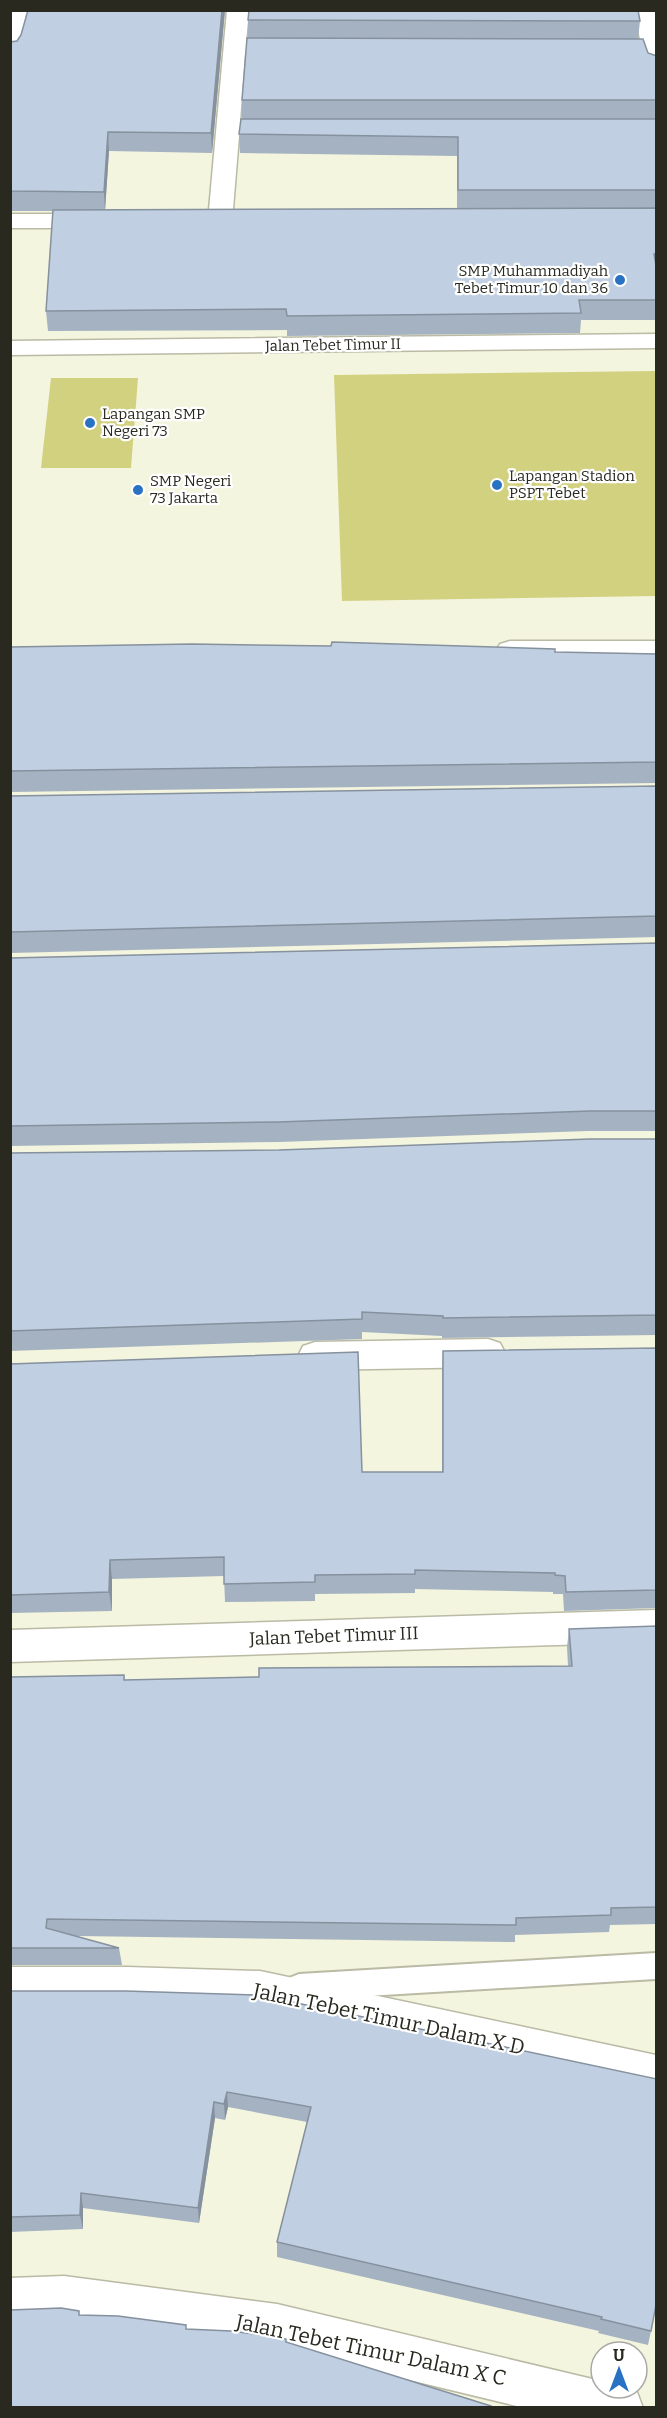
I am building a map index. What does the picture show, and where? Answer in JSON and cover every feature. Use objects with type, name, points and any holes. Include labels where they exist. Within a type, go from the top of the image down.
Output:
[{"type":"street","points":[[10,52],[23,10]]},
{"type":"street","points":[[220,221],[238,10]]},
{"type":"street","points":[[581,50],[655,58],[645,10]]},
{"type":"street","points":[[233,48],[317,48]]},
{"type":"street","points":[[227,129],[310,129]]},
{"type":"street","points":[[10,221],[115,221]]},
{"type":"street","points":[[196,221],[243,221]]},
{"type":"street","name":"Jalan Tebet Timur II","points":[[10,348],[657,341]]},
{"type":"street","points":[[489,650],[657,650]]},
{"type":"street","points":[[290,1356],[514,1353]]},
{"type":"street","name":"Jalan Tebet Timur III","points":[[10,1647],[657,1626]]},
{"type":"street","name":"Jalan Tebet Timur Dalam X D","points":[[10,1986],[127,1986],[260,1990],[657,2075]]},
{"type":"street","name":"Jalan Tebet Timur Dalam X C","points":[[10,2300],[64,2298],[278,2326],[621,2408]]},
{"type":"lane","points":[[260,1990],[657,1966]]},
{"type":"shaded area","name":"Lapangan Stadion PSPT Tebet","points":[[656,371],[656,596],[342,601],[334,375]]},
{"type":"shaded area","name":"Lapangan SMP Negeri 73","points":[[51,378],[138,378],[131,468],[41,468]]},
{"type":"building","points":[[28,10],[222,10],[211,133],[108,132],[104,192],[10,191],[10,42],[17,41],[21,35]]},
{"type":"building","points":[[249,10],[638,10],[640,21],[248,20]]},
{"type":"building","points":[[247,38],[643,39],[648,53],[657,56],[657,100],[242,100]]},
{"type":"building","points":[[241,119],[657,119],[657,190],[458,190],[458,137],[239,134]]},
{"type":"building","points":[[657,208],[657,254],[654,254],[657,271],[657,300],[579,300],[581,313],[287,316],[286,309],[46,311],[53,210]]},
{"type":"building","points":[[332,642],[657,654],[657,762],[10,771],[10,647],[192,644],[331,646]]},
{"type":"building","points":[[657,786],[657,916],[10,932],[10,796]]},
{"type":"building","points":[[657,943],[657,1111],[590,1111],[278,1122],[10,1126],[10,958]]},
{"type":"building","points":[[590,1139],[657,1139],[657,1315],[443,1318],[443,1316],[362,1312],[362,1319],[10,1331],[10,1153],[279,1150]]},
{"type":"building","points":[[657,1348],[657,1590],[566,1592],[565,1576],[555,1575],[555,1573],[415,1570],[415,1574],[315,1575],[315,1582],[224,1584],[224,1557],[110,1560],[109,1592],[10,1595],[10,1364],[358,1352],[362,1472],[443,1472],[443,1351]]},
{"type":"building","points":[[657,1626],[657,1907],[611,1908],[611,1915],[516,1918],[516,1925],[47,1919],[46,1928],[119,1948],[10,1948],[10,1677],[124,1675],[124,1680],[259,1677],[259,1668],[572,1666],[569,1629]]},
{"type":"building","points":[[10,1991],[125,1991],[259,1995],[657,2079],[657,2300],[651,2331],[601,2319],[602,2317],[277,2242],[311,2107],[227,2092],[224,2104],[214,2102],[198,2208],[81,2193],[80,2215],[10,2217]]},
{"type":"building","points":[[61,2308],[79,2311],[79,2315],[118,2316],[186,2325],[186,2329],[231,2331],[286,2339],[286,2342],[491,2406],[490,2408],[10,2408],[11,2310]]},
{"type":"place","name":"SMP Muhammadiyah Tebet Timur 10 dan 36","points":[[620,280]]},
{"type":"place","name":"Lapangan SMP Negeri 73","points":[[90,423]]},
{"type":"place","name":"Lapangan Stadion PSPT Tebet","points":[[497,485]]},
{"type":"place","name":"SMP Negeri 73 Jakarta","points":[[138,490]]}]
